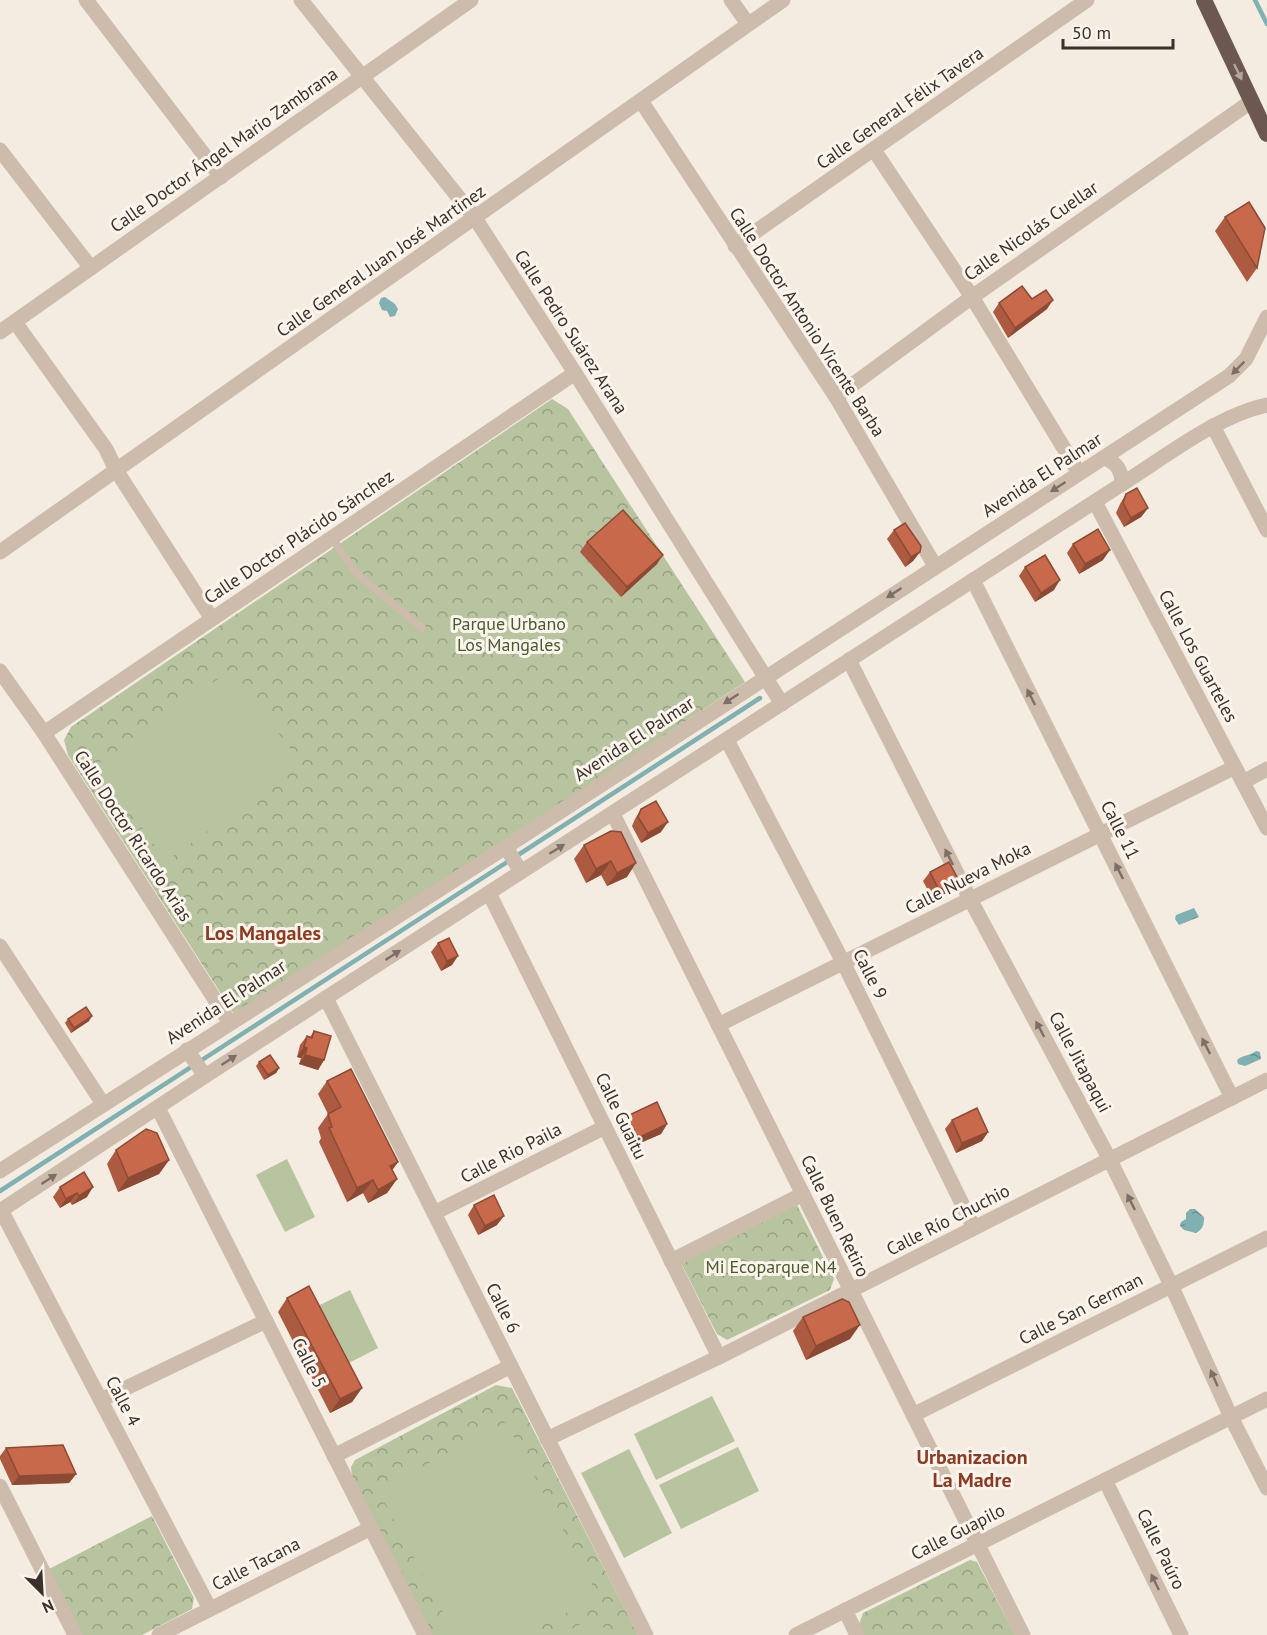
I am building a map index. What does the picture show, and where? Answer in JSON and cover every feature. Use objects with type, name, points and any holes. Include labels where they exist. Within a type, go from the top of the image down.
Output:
[{"type":"highway","points":[[1204,0],[1267,134]]},
{"type":"street","points":[[86,0],[221,177]]},
{"type":"street","name":"Calle Pedro Suárez Arana","points":[[301,0],[475,218],[782,704]]},
{"type":"street","name":"Calle Doctor Ángel Mario Zambrana","points":[[0,332],[471,0]]},
{"type":"street","points":[[731,0],[748,24]]},
{"type":"street","name":"Calle General Juan José Martinez","points":[[0,552],[783,0]]},
{"type":"street","name":"Calle General Félix Tavera","points":[[735,246],[1087,0]]},
{"type":"street","name":"Calle Doctor Antonio Vicente Barba","points":[[641,101],[836,398],[935,566]]},
{"type":"street","name":"Calle Nicolás Cuellar","points":[[836,398],[972,297],[1252,101]]},
{"type":"street","points":[[0,150],[90,268]]},
{"type":"street","points":[[874,150],[972,297],[1079,473]]},
{"type":"street","name":"Avenida El Palmar","points":[[1,1210],[158,1108],[203,1073],[326,998],[489,892],[514,860],[766,676],[1229,376],[1246,359],[1267,318]]},
{"type":"street","points":[[15,322],[106,449],[116,470],[212,619]]},
{"type":"street","name":"Calle Doctor Plácido Sánchez","points":[[44,733],[575,373]]},
{"type":"street","name":"Avenida El Palmar","points":[[0,1171],[189,1053],[230,1023],[514,860],[614,814],[1214,426],[1249,410],[1267,405]]},
{"type":"street","points":[[1214,426],[1267,530]]},
{"type":"street","points":[[1105,458],[1111,460],[1120,471],[1122,484]]},
{"type":"street","name":"Calle Los Guarteles","points":[[1095,502],[1267,828]]},
{"type":"street","name":"Calle 11","points":[[973,580],[1232,1098]]},
{"type":"street","name":"Calle Jitapaqui","points":[[849,660],[970,899],[1110,1160],[1172,1285],[1231,1417],[1267,1488]]},
{"type":"street","name":"Calle Doctor Ricardo Arias","points":[[0,671],[44,733],[230,1023]]},
{"type":"street","name":"Calle 9","points":[[727,740],[843,963],[974,1228]]},
{"type":"street","name":"Calle Nueva Moka","points":[[718,1025],[1235,767]]},
{"type":"street","points":[[1243,782],[1267,770]]},
{"type":"street","name":"Calle Buen Retiro","points":[[614,814],[1023,1635]]},
{"type":"street","name":"Calle Guaitu","points":[[489,892],[718,1357]]},
{"type":"street","points":[[0,946],[104,1104]]},
{"type":"street","name":"Calle 6","points":[[326,998],[646,1635]]},
{"type":"street","points":[[189,1053],[203,1073]]},
{"type":"street","name":"Calle Río Chuchio","points":[[547,1439],[718,1357],[1267,1080]]},
{"type":"street","name":"Calle 5","points":[[158,1108],[425,1635]]},
{"type":"street","name":"Calle Rio Paila","points":[[434,1213],[605,1127]]},
{"type":"street","points":[[671,1261],[803,1194]]},
{"type":"street","name":"Calle 4","points":[[1,1210],[210,1609]]},
{"type":"street","name":"Calle San German","points":[[913,1415],[1267,1238]]},
{"type":"street","points":[[101,1400],[266,1321]]},
{"type":"street","points":[[334,1456],[511,1366]]},
{"type":"street","name":"Calle Guapilo","points":[[796,1635],[1267,1399]]},
{"type":"street","name":"Calle Paúro","points":[[1105,1480],[1181,1635]]},
{"type":"street","points":[[0,1486],[75,1635]]},
{"type":"street","name":"Calle Tacana","points":[[159,1635],[371,1528]]},
{"type":"street","points":[[845,1610],[857,1635]]},
{"type":"lane","points":[[332,538],[356,573],[422,627]]},
{"type":"green space","name":"Parque Urbano Los Mangales","points":[[552,399],[568,409],[745,682],[496,846],[234,1014],[68,755],[64,740],[71,727]]},
{"type":"green space","points":[[232,669],[301,764],[166,861],[97,765]]},
{"type":"green space","points":[[287,1159],[315,1217],[285,1232],[256,1175]]},
{"type":"green space","name":"Mi Ecoparque N4","points":[[796,1203],[834,1279],[830,1290],[727,1340],[717,1334],[680,1261]]},
{"type":"green space","points":[[350,1290],[378,1348],[343,1366],[314,1308]]},
{"type":"green space","points":[[496,1385],[512,1388],[638,1635],[432,1635],[352,1477],[351,1467],[355,1460]]},
{"type":"green space","points":[[712,1396],[735,1441],[656,1480],[634,1434]]},
{"type":"green space","points":[[506,1422],[598,1596],[523,1635],[455,1635],[378,1490]]},
{"type":"green space","points":[[738,1447],[759,1491],[681,1529],[659,1485]]},
{"type":"green space","points":[[629,1449],[672,1533],[624,1558],[581,1473]]},
{"type":"green space","points":[[152,1516],[194,1598],[192,1609],[142,1635],[79,1635],[47,1570]]},
{"type":"green space","points":[[970,1560],[977,1562],[1015,1635],[864,1635],[859,1624],[863,1613]]},
{"type":"green space","points":[[597,1616],[608,1635],[560,1635]]},
{"type":"water","points":[[385,297],[398,309],[395,316],[390,317],[387,311],[382,310],[379,303],[381,298]]},
{"type":"water","points":[[1194,908],[1199,917],[1179,925],[1175,919],[1176,915]]},
{"type":"water","points":[[1256,1051],[1260,1052],[1261,1059],[1245,1066],[1238,1064],[1239,1058]]},
{"type":"water","points":[[1190,1209],[1195,1209],[1204,1217],[1203,1226],[1196,1233],[1184,1230],[1180,1226]]},
{"type":"building","points":[[1249,202],[1265,228],[1257,268],[1225,217]]},
{"type":"building","points":[[1022,286],[1032,299],[1046,290],[1053,300],[1015,328],[999,303]]},
{"type":"building","points":[[1137,488],[1148,508],[1131,518],[1123,503],[1126,494]]},
{"type":"building","points":[[623,510],[663,555],[627,587],[587,542]]},
{"type":"building","points":[[905,523],[921,546],[920,552],[911,557],[894,530]]},
{"type":"building","points":[[1098,529],[1110,550],[1085,564],[1073,544]]},
{"type":"building","points":[[1045,555],[1060,580],[1041,593],[1025,567]]},
{"type":"building","points":[[656,801],[668,822],[648,833],[638,817],[641,809]]},
{"type":"building","points":[[611,831],[621,832],[636,863],[617,873],[611,861],[596,869],[584,845]]},
{"type":"building","points":[[949,862],[959,881],[939,890],[930,872]]},
{"type":"building","points":[[449,938],[458,956],[447,961],[438,943]]},
{"type":"building","points":[[86,1007],[92,1016],[74,1028],[68,1019]]},
{"type":"building","points":[[314,1031],[331,1036],[324,1060],[305,1055],[307,1048],[304,1047],[307,1036],[312,1038]]},
{"type":"building","points":[[270,1055],[279,1068],[268,1075],[259,1062]]},
{"type":"building","points":[[351,1069],[398,1162],[390,1166],[397,1179],[378,1190],[373,1180],[357,1188],[329,1128],[332,1127],[328,1114],[341,1107],[327,1081]]},
{"type":"building","points":[[657,1102],[667,1124],[638,1138],[627,1116]]},
{"type":"building","points":[[977,1108],[988,1132],[962,1143],[952,1120]]},
{"type":"building","points":[[146,1129],[157,1133],[169,1160],[128,1178],[116,1150]]},
{"type":"building","points":[[84,1172],[93,1187],[79,1196],[77,1193],[66,1199],[60,1187]]},
{"type":"building","points":[[494,1195],[504,1216],[485,1226],[474,1205]]},
{"type":"building","points":[[309,1286],[362,1388],[340,1399],[287,1298]]},
{"type":"building","points":[[842,1299],[849,1302],[860,1325],[816,1346],[803,1317]]},
{"type":"building","points":[[63,1445],[76,1474],[19,1476],[6,1448]]},
{"type":"waterway","points":[[1255,0],[1267,24]]},
{"type":"waterway","points":[[0,1191],[760,698]]},
{"type":"district","name":"Los Mangales","points":[[263,933]]},
{"type":"district","name":"Urbanizacion La Madre","points":[[972,1468]]}]
